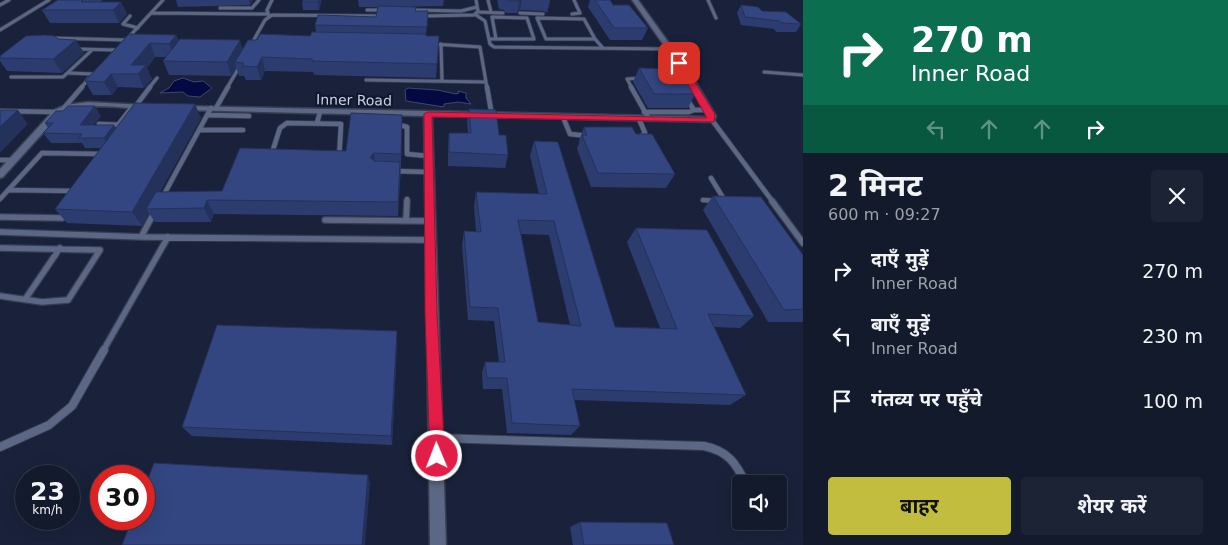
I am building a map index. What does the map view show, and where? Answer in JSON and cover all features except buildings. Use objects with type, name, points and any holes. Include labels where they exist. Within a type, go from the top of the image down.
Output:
[{"type":"street","points":[[635,0],[670,49],[687,80],[709,110],[712,120]]},
{"type":"street","points":[[0,176],[60,110],[76,105],[157,107]]},
{"type":"street","name":"Inner Road","points":[[175,108],[320,112],[355,116],[428,114],[639,119],[646,116],[712,120]]},
{"type":"street","points":[[428,114],[429,240],[437,438],[438,545]]},
{"type":"lane","points":[[0,5],[9,0]]},
{"type":"lane","points":[[0,30],[49,0]]},
{"type":"lane","points":[[110,56],[163,0]]},
{"type":"lane","points":[[254,7],[258,0]]},
{"type":"lane","points":[[246,54],[268,15],[268,8],[272,0]]},
{"type":"lane","points":[[476,0],[477,13],[486,23],[490,45],[494,47],[670,49]]},
{"type":"lane","points":[[488,0],[491,12]]},
{"type":"lane","points":[[415,16],[463,17],[491,12],[580,14],[574,0]]},
{"type":"lane","points":[[708,0],[716,18]]},
{"type":"lane","points":[[405,10],[462,11],[477,7]]},
{"type":"lane","points":[[220,8],[268,8]]},
{"type":"lane","points":[[367,10],[386,10]]},
{"type":"lane","points":[[151,13],[387,16]]},
{"type":"lane","points":[[130,16],[123,24],[138,28]]},
{"type":"lane","points":[[489,40],[496,40],[528,40],[534,39],[527,18],[493,17],[492,23],[496,40]]},
{"type":"lane","points":[[595,39],[546,39],[537,18],[584,18],[602,48]]},
{"type":"lane","points":[[486,23],[492,23]]},
{"type":"lane","points":[[44,38],[126,40]]},
{"type":"lane","points":[[72,44],[84,39]]},
{"type":"lane","points":[[586,39],[590,48]]},
{"type":"lane","points":[[528,40],[530,47]]},
{"type":"lane","points":[[431,44],[478,46],[481,48],[492,116]]},
{"type":"lane","points":[[441,44],[442,80]]},
{"type":"lane","points":[[66,49],[116,50]]},
{"type":"lane","points":[[11,77],[58,78],[68,74],[92,50]]},
{"type":"lane","points":[[140,237],[199,130],[242,63]]},
{"type":"lane","points":[[0,111],[60,110],[99,68]]},
{"type":"lane","points":[[764,72],[803,75]]},
{"type":"lane","points":[[22,73],[93,74]]},
{"type":"lane","points":[[118,125],[157,78]]},
{"type":"lane","points":[[647,78],[626,80],[646,116],[709,110]]},
{"type":"lane","points":[[366,80],[486,82]]},
{"type":"lane","points":[[683,94],[694,110]]},
{"type":"lane","points":[[211,110],[249,116]]},
{"type":"lane","points":[[317,123],[320,112]]},
{"type":"lane","points":[[563,117],[570,134],[598,136]]},
{"type":"lane","points":[[636,137],[642,136],[645,133],[639,119]]},
{"type":"lane","points":[[712,120],[803,243]]},
{"type":"lane","points":[[317,123],[340,123],[343,126],[337,161],[276,160],[271,158],[283,124],[317,123]]},
{"type":"lane","points":[[99,124],[131,126]]},
{"type":"lane","points":[[393,124],[407,127],[407,154],[428,156]]},
{"type":"lane","points":[[199,130],[243,130]]},
{"type":"lane","points":[[0,199],[42,153],[111,154],[106,162]]},
{"type":"lane","points":[[0,160],[14,160]]},
{"type":"lane","points":[[383,171],[428,172]]},
{"type":"lane","points":[[711,178],[725,201]]},
{"type":"lane","points":[[8,190],[85,191]]},
{"type":"lane","points":[[406,221],[407,199]]},
{"type":"lane","points":[[703,200],[735,201]]},
{"type":"lane","points":[[764,202],[774,203]]},
{"type":"lane","points":[[0,217],[62,218],[68,215],[74,207]]},
{"type":"lane","points":[[325,220],[429,221]]},
{"type":"lane","points":[[0,232],[140,237],[429,240]]},
{"type":"lane","points":[[0,447],[49,426],[72,406],[168,237]]},
{"type":"lane","points":[[0,248],[100,250],[68,300],[30,301],[26,298],[0,296]]},
{"type":"lane","points":[[26,298],[60,248]]},
{"type":"lane","points":[[437,438],[704,446],[729,456],[734,460],[742,475]]},
{"type":"shaded area","points":[[183,78],[194,82],[203,81],[212,88],[200,97],[188,96],[183,92],[160,93],[169,88],[174,81]]},
{"type":"shaded area","points":[[408,88],[437,90],[456,94],[459,93],[458,91],[466,93],[466,98],[471,104],[458,102],[444,104],[444,107],[406,101],[405,90]]},
{"type":"route","points":[[437,456],[429,240],[428,114],[711,120],[711,114],[679,63]]}]
